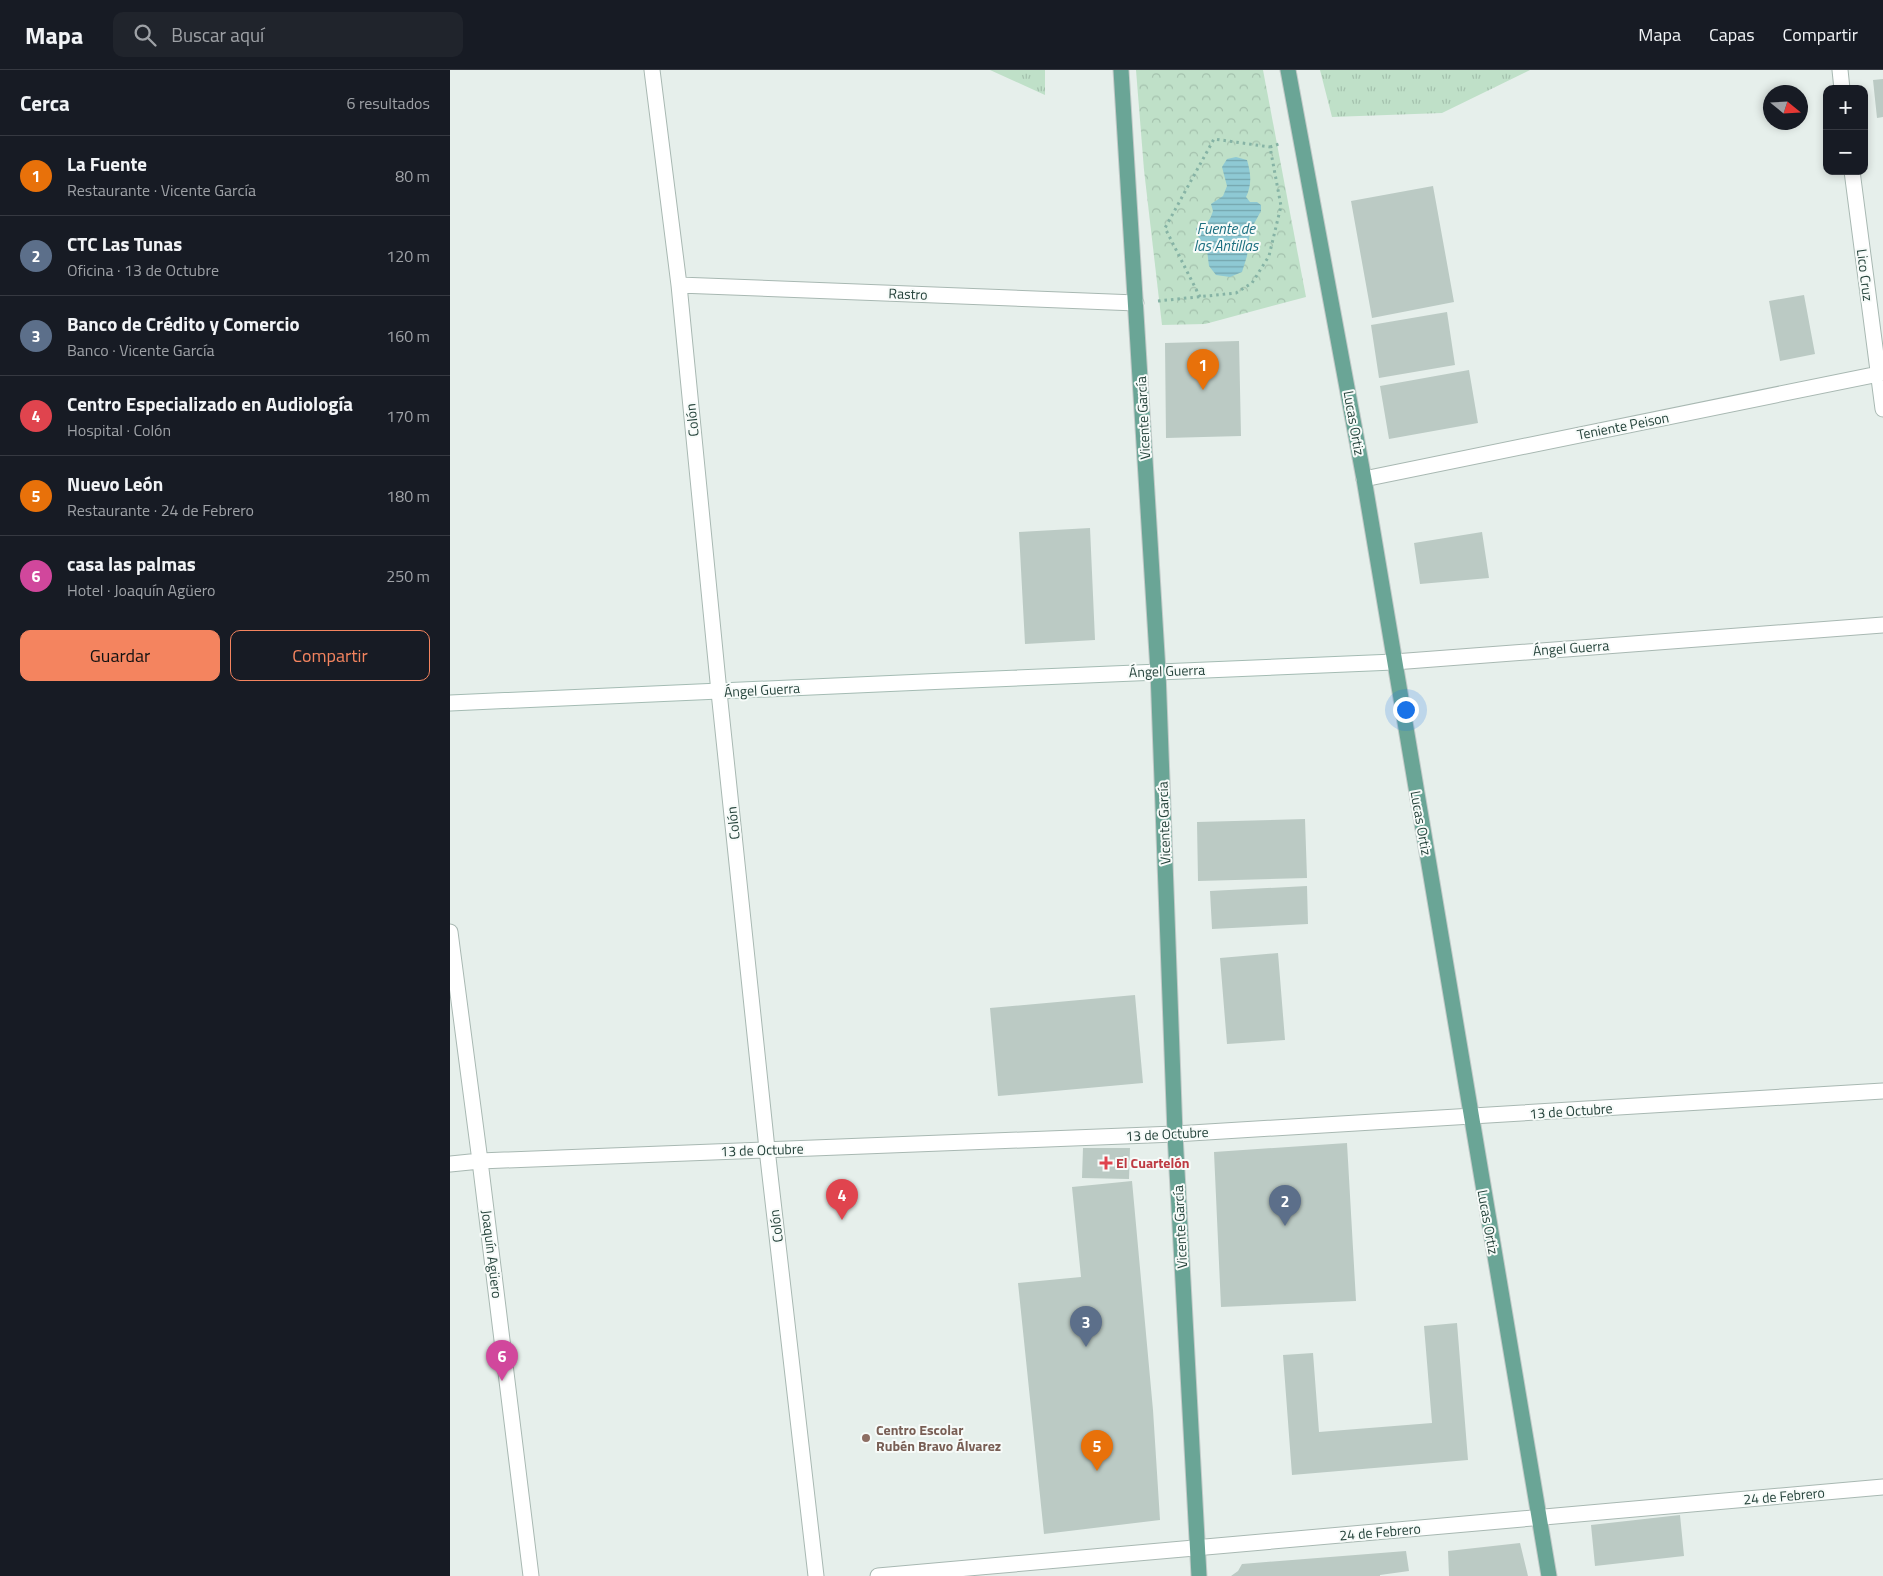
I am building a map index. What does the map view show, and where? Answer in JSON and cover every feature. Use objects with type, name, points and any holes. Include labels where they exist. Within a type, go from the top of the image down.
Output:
[{"type":"main road","name":"Vicente García","points":[[1121,70],[1158,671],[1175,1134],[1199,1576]]},
{"type":"main road","name":"Lucas Ortiz","points":[[1288,70],[1364,479],[1470,1117],[1549,1576]]},
{"type":"street","name":"Colón","points":[[652,70],[679,285],[718,692],[767,1149],[816,1576]]},
{"type":"street","points":[[1840,70],[1842,85]]},
{"type":"street","name":"Lico Cruz","points":[[1853,175],[1880,374],[1883,409]]},
{"type":"street","name":"Rastro","points":[[679,285],[1136,303]]},
{"type":"street","name":"Teniente Peison","points":[[1364,479],[1880,374]]},
{"type":"street","name":"Ángel Guerra","points":[[450,703],[1394,662],[1883,625]]},
{"type":"street","name":"Joaquín Agüero","points":[[450,932],[531,1576]]},
{"type":"street","name":"13 de Octubre","points":[[450,1164],[480,1161],[767,1149],[1175,1134],[1883,1091]]},
{"type":"street","name":"24 de Febrero","points":[[878,1576],[1883,1488]]},
{"type":"path","points":[[1200,296],[1165,228],[1214,139],[1270,147],[1301,134]]},
{"type":"path","points":[[1136,303],[1236,293],[1252,283],[1270,256],[1281,206],[1270,147]]},
{"type":"green space","points":[[990,70],[1045,70],[1045,95]]},
{"type":"green space","points":[[1136,70],[1263,70],[1306,297],[1205,324],[1162,325],[1144,170]]},
{"type":"green space","points":[[1320,70],[1530,70],[1442,113],[1332,117]]},
{"type":"water","name":"Fuente de las Antillas","points":[[1236,157],[1247,160],[1250,179],[1246,197],[1250,202],[1257,202],[1261,205],[1261,211],[1250,231],[1247,256],[1242,272],[1230,277],[1216,275],[1209,266],[1207,250],[1196,233],[1196,228],[1208,222],[1213,211],[1211,204],[1223,196],[1227,186],[1222,167],[1227,159]]},
{"type":"building","points":[[1883,79],[1883,117],[1877,118],[1873,80]]},
{"type":"building","points":[[1433,186],[1454,302],[1372,318],[1351,201]]},
{"type":"building","points":[[1804,295],[1815,354],[1780,361],[1769,301]]},
{"type":"building","points":[[1447,312],[1455,365],[1379,378],[1371,325]]},
{"type":"building","points":[[1239,341],[1241,436],[1166,438],[1165,343]]},
{"type":"building","points":[[1469,370],[1478,423],[1389,439],[1380,386]]},
{"type":"building","points":[[1090,528],[1095,640],[1025,644],[1019,532]]},
{"type":"building","points":[[1482,532],[1489,578],[1420,584],[1414,543]]},
{"type":"building","points":[[1305,819],[1307,878],[1198,881],[1197,822]]},
{"type":"building","points":[[1307,886],[1308,924],[1212,929],[1210,891]]},
{"type":"building","points":[[1278,953],[1285,1040],[1227,1044],[1220,958]]},
{"type":"building","points":[[1135,995],[1143,1083],[998,1096],[990,1008]]},
{"type":"building","points":[[1347,1143],[1356,1301],[1221,1307],[1214,1152]]},
{"type":"building","name":"El Cuartelón","points":[[1083,1148],[1130,1148],[1129,1179],[1082,1178]]},
{"type":"building","points":[[1132,1181],[1153,1410],[1160,1520],[1044,1534],[1018,1283],[1081,1277],[1072,1187]]},
{"type":"building","points":[[1457,1323],[1468,1460],[1292,1475],[1283,1355],[1313,1353],[1319,1432],[1432,1423],[1424,1326]]},
{"type":"building","points":[[1680,1515],[1684,1556],[1595,1566],[1591,1525]]},
{"type":"building","points":[[1520,1543],[1528,1576],[1449,1576],[1448,1551]]},
{"type":"building","points":[[1406,1551],[1409,1571],[1380,1576],[1231,1576],[1238,1571],[1242,1564]]},
{"type":"place","name":"La Fuente","points":[[1203,390]]},
{"type":"place","name":"El Cuartelón","points":[[1106,1163]]},
{"type":"place","name":"Centro Especializado en Audiología","points":[[842,1220]]},
{"type":"place","name":"CTC Las Tunas","points":[[1285,1226]]},
{"type":"place","name":"Banco de Crédito y Comercio","points":[[1086,1347]]},
{"type":"place","name":"casa las palmas","points":[[502,1381]]},
{"type":"place","name":"Centro Escolar Rubén Bravo Álvarez","points":[[866,1438]]},
{"type":"place","name":"Nuevo León","points":[[1097,1471]]}]
